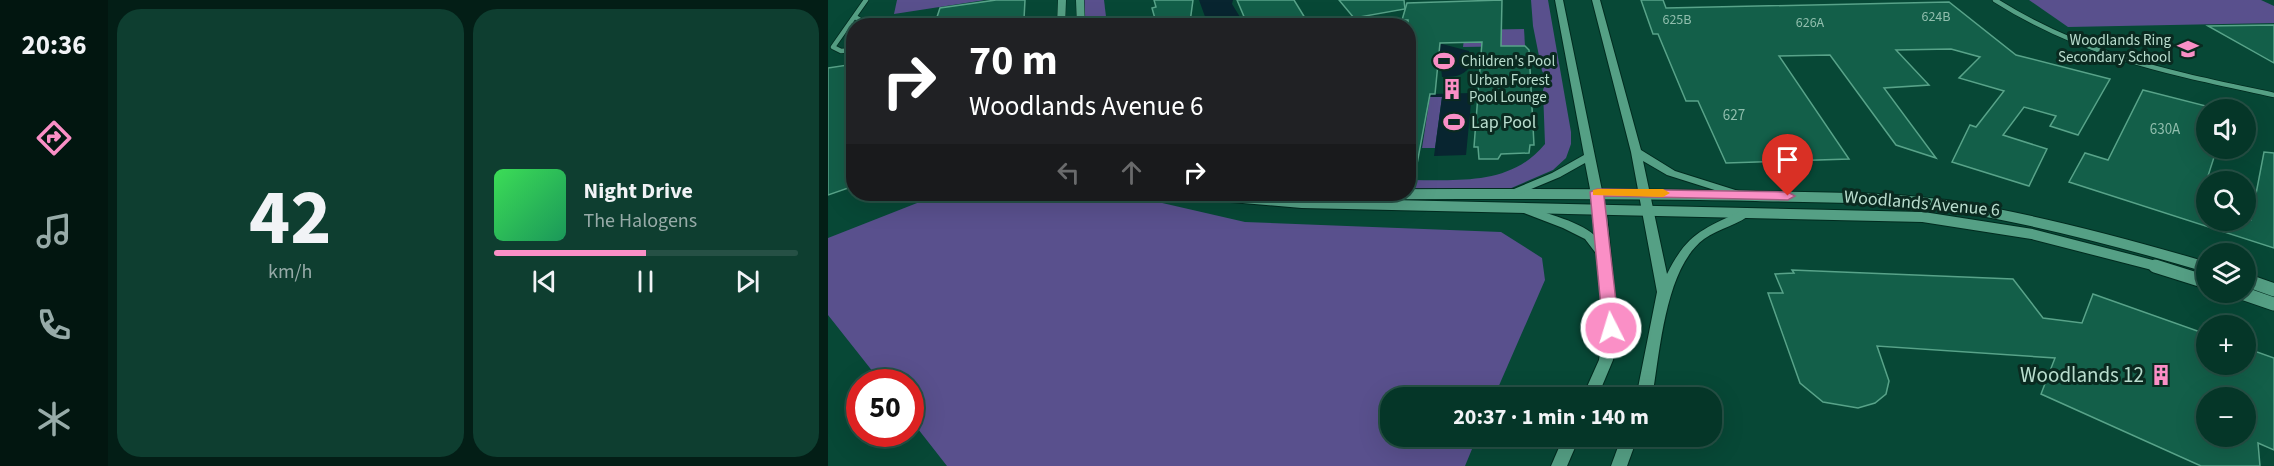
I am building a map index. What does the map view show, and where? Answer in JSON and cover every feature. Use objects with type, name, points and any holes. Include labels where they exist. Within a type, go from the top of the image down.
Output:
[{"type":"main road","points":[[1559,0],[1588,158],[1597,192],[1605,256],[1611,328],[1606,360],[1594,387]]},
{"type":"main road","points":[[1596,0],[1636,152],[1664,292]]},
{"type":"main road","points":[[1636,152],[1671,172],[1744,196]]},
{"type":"main road","points":[[1506,196],[1556,175],[1588,158]]},
{"type":"main road","points":[[1520,208],[1567,225],[1589,236],[1605,256]]},
{"type":"main road","points":[[1646,387],[1664,292],[1683,254],[1700,236],[1747,212]]},
{"type":"main road","points":[[1559,466],[1567,447]]},
{"type":"main road","points":[[1619,466],[1626,447]]},
{"type":"street","points":[[855,18],[866,0]]},
{"type":"street","points":[[1061,18],[1062,0]]},
{"type":"street","points":[[1080,0],[1081,18]]},
{"type":"street","points":[[1995,0],[2035,27],[2103,55],[2274,95]]},
{"type":"street","points":[[846,28],[833,47],[846,51]]},
{"type":"street","name":"Woodlands Avenue 6","points":[[1416,195],[1506,196],[1597,192],[1869,199],[1958,207],[2107,238],[2196,264]]},
{"type":"street","name":"Woodlands Avenue 6","points":[[1272,201],[1600,210],[1882,214],[2002,226],[2084,244],[2196,279]]},
{"type":"street","points":[[2256,284],[2274,290]]},
{"type":"street","points":[[2256,298],[2274,304]]},
{"type":"shaded area","points":[[897,0],[985,0],[894,14]]},
{"type":"shaded area","points":[[1081,0],[1104,0],[1106,18],[1082,18]]},
{"type":"shaded area","points":[[1531,0],[1548,0],[1571,132],[1571,144],[1566,158],[1553,170],[1502,192],[1416,191],[1416,180],[1465,180],[1500,174],[1531,158],[1545,144],[1543,90],[1547,79],[1542,71],[1533,26]]},
{"type":"shaded area","points":[[2029,0],[2261,0],[2274,6],[2274,23],[2068,27]]},
{"type":"shaded area","points":[[1524,29],[1525,46],[1463,47],[1465,30]]},
{"type":"shaded area","points":[[1430,97],[1442,97],[1435,148],[1422,148]]},
{"type":"shaded area","points":[[922,201],[1154,201],[1245,222],[1501,232],[1542,258],[1545,280],[1498,387],[1380,387],[1380,447],[1473,447],[1465,466],[947,466],[924,437],[924,369],[871,369],[828,315],[828,238]]},
{"type":"water","points":[[1199,0],[1233,0],[1232,4],[1240,17],[1240,18],[1205,18]]},
{"type":"water","name":"Children's Pool","points":[[1442,44],[1469,51],[1470,67],[1457,76],[1442,77],[1441,67],[1426,67],[1416,55],[1416,45]]},
{"type":"water","name":"Lap Pool","points":[[1472,93],[1466,155],[1434,156],[1442,97],[1430,97],[1431,94]]},
{"type":"building","points":[[996,0],[1025,0],[1024,18],[937,18],[940,8]]},
{"type":"building","points":[[1154,0],[1193,0],[1191,18],[1155,18],[1152,8],[1156,7]]},
{"type":"building","points":[[1237,0],[1294,0],[1305,18],[1245,18]]},
{"type":"building","points":[[1339,0],[1404,0],[1405,9],[1354,18]]},
{"type":"building","points":[[1502,0],[1501,46],[1525,46],[1529,50],[1534,145],[1530,145],[1529,153],[1501,154],[1498,159],[1479,159],[1478,147],[1474,147],[1482,42],[1440,43],[1435,94],[1430,94],[1416,164],[1416,18],[1403,18],[1407,3]]},
{"type":"building","points":[[1641,0],[1663,0],[1666,8],[1949,2],[2016,55],[2110,79],[2078,135],[2050,126],[2056,116],[2024,107],[2003,135],[2047,149],[2029,186],[1952,162],[1970,125],[1976,127],[2004,91],[1959,78],[1980,57],[1951,49],[1896,50],[1929,85],[1884,88],[1936,158],[1896,145],[1830,55],[1779,56],[1849,159],[1726,163],[1698,101],[1686,101],[1658,34],[1653,34]]},
{"type":"building","points":[[2274,25],[2274,63],[2208,26]]},
{"type":"building","points":[[846,65],[846,189],[828,195],[828,68]]},
{"type":"building","points":[[2143,90],[2196,103],[2196,159],[2213,159],[2210,171],[2196,171],[2196,223],[2069,182],[2085,153],[2108,160]]},
{"type":"building","points":[[2264,152],[2274,153],[2274,248],[2221,231],[2256,231],[2256,194]]},
{"type":"building","name":"Woodlands 12","points":[[1792,270],[2013,279],[2043,318],[2082,323],[2093,294],[2196,330],[2196,375],[2256,375],[2256,352],[2274,358],[2274,450],[2258,443],[2260,466],[2201,466],[2041,394],[2055,358],[1877,346],[1889,381],[1886,394],[1875,403],[1858,408],[1823,402],[1800,383],[1768,293],[1783,293],[1775,274],[1794,273]]},
{"type":"slow traffic","points":[[1598,192],[1663,193]]},
{"type":"place","name":"Woodlands Ring Secondary School","points":[[2188,49]]},
{"type":"place","name":"Children's Pool","points":[[1444,61]]},
{"type":"place","name":"Urban Forest Pool Lounge","points":[[1452,89]]},
{"type":"place","name":"Lap Pool","points":[[1454,122]]},
{"type":"place","name":"Woodlands 12","points":[[2161,375]]},
{"type":"route","points":[[1611,328],[1597,192],[1788,196]]}]
